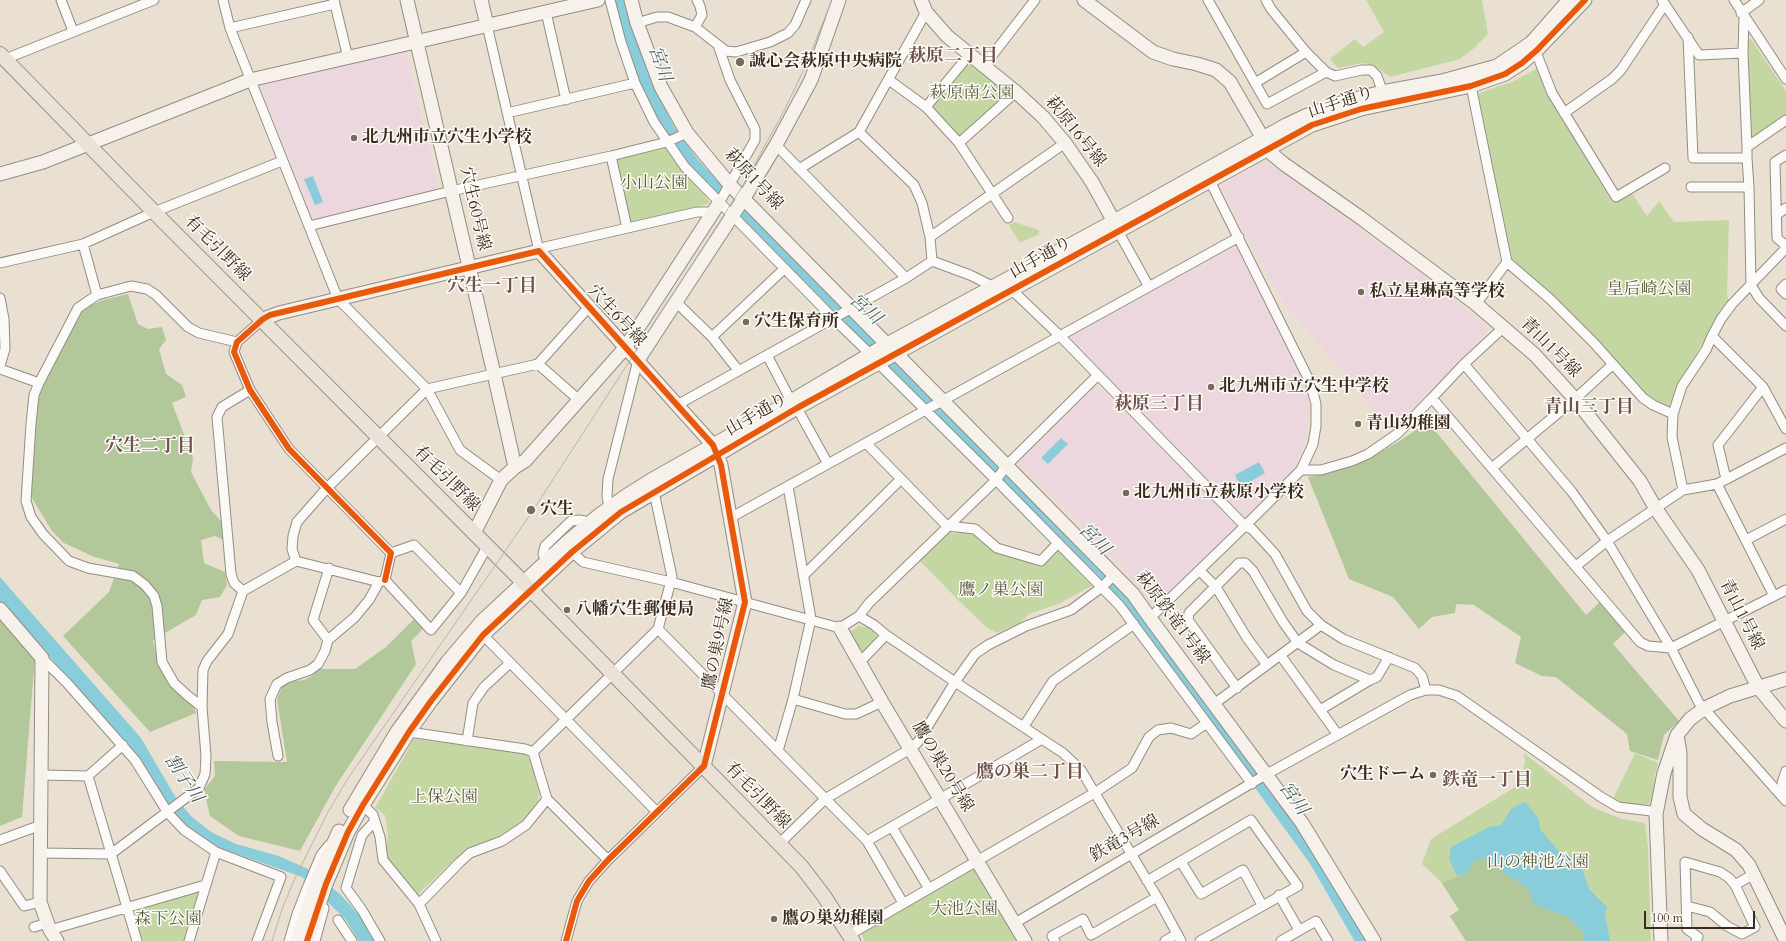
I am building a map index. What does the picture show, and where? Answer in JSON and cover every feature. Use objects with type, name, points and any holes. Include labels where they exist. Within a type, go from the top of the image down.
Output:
[{"type":"main road","name":"有毛引野線","points":[[2,56],[154,212],[263,319],[801,866],[824,896],[851,938]]},
{"type":"street","points":[[62,0],[73,31]]},
{"type":"street","points":[[2,56],[154,0]]},
{"type":"street","points":[[222,0],[230,28],[250,80],[338,299],[427,389],[460,450],[501,480]]},
{"type":"street","name":"穴生60号線","points":[[407,0],[515,467]]},
{"type":"street","points":[[481,0],[539,251]]},
{"type":"street","points":[[0,174],[43,162],[250,80],[598,0]]},
{"type":"street","points":[[610,0],[621,42],[635,83],[654,122],[716,208],[732,216],[834,317],[883,354],[927,410],[1058,543],[1109,580],[1134,624],[1252,784]]},
{"type":"street","name":"萩原1号線","points":[[631,0],[637,23],[661,87],[687,133],[731,186],[849,308],[883,354]]},
{"type":"street","points":[[695,27],[702,15],[697,0]]},
{"type":"street","points":[[609,507],[607,496],[608,479],[638,360],[675,301],[744,198],[776,145],[811,80],[839,0]]},
{"type":"street","points":[[984,66],[1035,0]]},
{"type":"street","name":"青山1号線","points":[[1084,0],[1153,52],[1173,59],[1216,70],[1230,82],[1266,143],[1284,164],[1361,218],[1476,304],[1535,355],[1575,399],[1640,481],[1656,509],[1698,570],[1758,687],[1786,721]]},
{"type":"street","points":[[1208,0],[1267,104],[1326,72]]},
{"type":"street","points":[[1266,0],[1271,9],[1306,52],[1326,72],[1335,76],[1362,70],[1371,70],[1377,76],[1384,97]]},
{"type":"street","name":"山手通り","points":[[1384,97],[1470,86],[1505,74],[1522,63],[1569,0]]},
{"type":"street","name":"山手通り","points":[[883,354],[1012,290],[1116,226],[1266,143],[1384,97],[1497,66],[1534,46],[1585,0]]},
{"type":"street","points":[[1734,0],[1786,79]]},
{"type":"street","points":[[1759,0],[1743,15],[1751,285],[1759,298],[1786,326]]},
{"type":"street","points":[[637,23],[657,17],[668,17],[695,27],[726,50],[736,52],[770,42],[788,33],[795,25],[804,1]]},
{"type":"street","points":[[230,28],[335,2],[348,58]]},
{"type":"street","points":[[1564,113],[1612,79],[1621,70],[1664,2],[1699,55],[1743,53]]},
{"type":"street","points":[[799,169],[859,132],[889,80],[923,6]]},
{"type":"street","name":"萩原16号線","points":[[923,6],[947,36],[1016,92],[1043,117],[1065,143],[1092,182],[1116,226]]},
{"type":"street","points":[[546,12],[566,100]]},
{"type":"street","points":[[1688,37],[1693,158],[1747,158]]},
{"type":"street","points":[[474,534],[501,480],[515,467],[525,461],[625,348],[731,186],[755,140],[755,129],[730,80],[718,45]]},
{"type":"street","points":[[1534,46],[1552,93],[1616,197],[1665,168]]},
{"type":"street","points":[[1255,83],[1306,52]]},
{"type":"street","points":[[926,107],[969,55]]},
{"type":"street","points":[[889,80],[926,107],[959,143],[1008,218]]},
{"type":"street","points":[[507,113],[635,83]]},
{"type":"street","points":[[1470,86],[1506,262],[1567,315],[1612,362],[1612,365],[1643,398],[1653,405],[1673,414]]},
{"type":"street","points":[[959,143],[1016,92]]},
{"type":"street","points":[[1747,147],[1785,123]]},
{"type":"street","points":[[859,132],[914,185],[922,203],[930,237],[932,261]]},
{"type":"street","points":[[309,226],[452,191],[611,156],[667,142],[687,133]]},
{"type":"street","points":[[930,237],[1065,143]]},
{"type":"street","name":"山手通り","points":[[527,587],[546,561],[609,507],[653,485],[883,354],[994,287],[1210,181],[1266,143]]},
{"type":"street","points":[[776,145],[906,278]]},
{"type":"street","points":[[1683,490],[1672,437],[1673,414],[1682,386],[1706,350],[1720,319],[1786,247],[1777,238],[1775,162],[1786,154]]},
{"type":"street","points":[[611,156],[627,228]]},
{"type":"street","points":[[0,263],[84,244],[154,212],[282,161]]},
{"type":"street","points":[[1150,618],[1200,571],[1301,470],[1313,444],[1316,426],[1316,404],[1310,382],[1210,181]]},
{"type":"street","points":[[1691,187],[1749,187]]},
{"type":"street","points":[[391,553],[289,450],[250,390],[234,352],[237,342],[263,319],[270,315],[469,269],[539,251],[545,247],[696,212],[710,212],[716,208]]},
{"type":"street","points":[[1776,215],[1786,208]]},
{"type":"street","points":[[1116,226],[1149,286]]},
{"type":"street","points":[[730,518],[1149,286],[1239,238]]},
{"type":"street","points":[[84,244],[97,295]]},
{"type":"street","name":"穴生6号線","points":[[539,251],[588,308],[638,360],[715,450]]},
{"type":"street","points":[[677,405],[849,308],[906,278],[932,261]]},
{"type":"street","points":[[932,261],[957,270],[994,287]]},
{"type":"street","points":[[1476,304],[1506,262]]},
{"type":"street","points":[[712,337],[784,268]]},
{"type":"street","points":[[1786,284],[1781,289],[1786,294]]},
{"type":"street","points":[[202,707],[174,683],[162,662],[157,606],[154,596],[145,585],[133,576],[88,568],[69,561],[42,534],[31,517],[26,500],[30,424],[34,396],[39,382],[78,308],[97,295],[131,286],[147,289],[156,295],[188,327],[199,333],[237,342]]},
{"type":"street","points":[[1012,290],[1060,336],[1097,376],[1245,526],[1252,529],[1276,554],[1307,611],[1321,625],[1343,639],[1415,668],[1422,676],[1426,690],[1439,690],[1457,696],[1534,751],[1618,807],[1651,811],[1656,814]]},
{"type":"street","points":[[0,298],[4,319],[4,349],[0,368],[39,382]]},
{"type":"street","points":[[675,301],[712,337],[738,370]]},
{"type":"street","points":[[296,561],[292,549],[293,536],[297,522],[327,488],[427,389],[538,364],[588,308]]},
{"type":"street","points":[[1301,470],[1321,470],[1352,461],[1368,454],[1384,444],[1408,424],[1464,364],[1504,328]]},
{"type":"street","points":[[1712,336],[1763,387],[1786,429]]},
{"type":"street","name":"萩原鉄竜1号線","points":[[883,354],[940,402],[1006,467],[1109,580],[1133,594],[1302,823],[1374,941]]},
{"type":"street","points":[[767,355],[828,464]]},
{"type":"street","points":[[538,364],[579,400]]},
{"type":"street","points":[[1464,364],[1572,492],[1607,541],[1671,648],[1699,702],[1786,801]]},
{"type":"street","points":[[1492,468],[1575,399],[1612,365]]},
{"type":"street","points":[[572,552],[583,562],[671,582],[840,628],[859,616],[869,603],[996,480],[1006,467],[1097,376]]},
{"type":"street","points":[[1726,479],[1718,446],[1763,387]]},
{"type":"street","points":[[243,591],[234,583],[231,574],[217,417],[222,407],[250,390]]},
{"type":"street","points":[[1432,398],[1640,642],[1648,646],[1671,648],[1786,590]]},
{"type":"street","points":[[866,443],[947,526],[976,529],[997,548],[1041,561],[1058,543]]},
{"type":"street","points":[[1576,566],[1607,541],[1683,490],[1717,484],[1786,448]]},
{"type":"street","name":"鷹の巣9号線","points":[[704,766],[723,695],[745,602],[721,465],[715,450]]},
{"type":"street","points":[[804,575],[901,479]]},
{"type":"street","points":[[1717,484],[1774,596]]},
{"type":"street","points":[[533,752],[658,629],[672,578],[653,485]]},
{"type":"street","name":"山手通り","points":[[527,587],[622,512],[653,485]]},
{"type":"street","points":[[778,751],[793,699],[811,619],[788,486]]},
{"type":"street","points":[[1746,540],[1786,519]]},
{"type":"street","points":[[391,553],[414,545],[461,593]]},
{"type":"street","points":[[41,854],[111,854],[171,811],[199,788],[205,774],[206,756],[202,707],[203,670],[207,661],[228,634],[243,591],[296,561],[382,581],[431,630],[461,593],[487,546]]},
{"type":"street","points":[[278,756],[272,722],[270,699],[277,684],[287,678],[310,670],[318,664],[325,651],[328,640],[355,618],[382,581],[391,553]]},
{"type":"street","points":[[1237,688],[1188,620],[1189,613],[1239,563],[1245,563],[1253,571],[1283,622],[1298,643],[1334,665],[1370,680]]},
{"type":"street","points":[[328,640],[314,620],[329,568]]},
{"type":"street","points":[[1200,571],[1216,587],[1247,638],[1267,665]]},
{"type":"street","points":[[779,844],[825,799],[910,749],[918,742],[955,682],[975,654],[988,645],[1026,626],[1071,610],[1109,580]]},
{"type":"street","points":[[358,804],[409,732],[483,635],[527,587]]},
{"type":"street","points":[[298,941],[316,885],[396,733],[448,661],[482,621],[527,587]]},
{"type":"street","points":[[0,609],[42,658],[67,683],[123,745],[184,830],[216,852],[281,877],[256,941]]},
{"type":"street","points":[[859,616],[955,682],[1042,738],[1063,753],[1080,770],[1096,792],[1179,937],[1165,941]]},
{"type":"street","points":[[1024,726],[1053,681],[1134,624]]},
{"type":"street","points":[[1214,704],[1321,625]]},
{"type":"street","name":"鷹の巣20号線","points":[[840,628],[882,702],[1025,941]]},
{"type":"street","points":[[658,629],[867,841],[903,903]]},
{"type":"street","points":[[483,635],[657,812]]},
{"type":"street","points":[[860,662],[886,635]]},
{"type":"street","points":[[1281,656],[1338,735]]},
{"type":"street","points":[[1320,710],[1377,677],[1389,657]]},
{"type":"street","points":[[42,658],[40,902],[48,926],[57,941]]},
{"type":"street","points":[[467,741],[473,703],[484,687],[510,663]]},
{"type":"street","points":[[1662,940],[1656,814],[1664,773],[1677,735],[1690,720],[1705,708],[1730,696],[1786,679]]},
{"type":"street","name":"鉄竜3号線","points":[[1015,923],[1267,774],[1410,695],[1426,690]]},
{"type":"street","points":[[793,699],[845,714],[856,714],[882,702]]},
{"type":"street","points":[[851,938],[903,903],[1096,792],[1132,768],[1148,737],[1158,730],[1171,728],[1191,734],[1207,723]]},
{"type":"street","points":[[409,732],[525,748],[533,752],[547,799],[608,860]]},
{"type":"street","points":[[1677,735],[1680,752],[1680,797],[1684,814],[1702,829],[1736,850],[1749,865],[1786,941]]},
{"type":"street","points":[[867,841],[940,800],[1042,738]]},
{"type":"street","points":[[42,775],[88,776],[123,745]]},
{"type":"street","points":[[566,941],[577,901],[589,881],[608,860],[704,766]]},
{"type":"street","points":[[1786,770],[1782,783],[1786,801]]},
{"type":"street","points":[[88,776],[137,941]]},
{"type":"street","points":[[419,904],[470,853],[502,842],[526,825],[547,799]]},
{"type":"street","points":[[358,804],[373,815],[380,836],[383,860],[419,904],[436,941]]},
{"type":"street","points":[[1147,881],[1251,820],[1298,886],[1279,895],[1200,941]]},
{"type":"street","points":[[375,821],[362,835],[346,888],[362,910],[380,941]]},
{"type":"street","points":[[0,840],[41,825]]},
{"type":"street","points":[[892,827],[929,889]]},
{"type":"street","points":[[289,941],[297,914],[321,855],[343,833]]},
{"type":"street","points":[[315,941],[334,881],[345,855],[343,833]]},
{"type":"street","points":[[307,941],[336,848]]},
{"type":"street","points":[[189,941],[216,852]]},
{"type":"street","points":[[1181,862],[1201,894],[1243,870],[1262,905]]},
{"type":"street","points":[[1687,906],[1710,912],[1726,926],[1742,934],[1755,928],[1735,885],[1729,878],[1720,872],[1685,862],[1687,929],[1698,937],[1696,941]]},
{"type":"street","points":[[0,871],[24,906],[40,902]]},
{"type":"street","points":[[1735,885],[1754,874]]},
{"type":"street","points":[[34,927],[48,926],[128,907],[205,885]]},
{"type":"street","points":[[1279,895],[1299,930]]},
{"type":"street","points":[[1055,941],[1052,936],[1083,919],[1091,935],[1157,897]]},
{"type":"street","points":[[338,920],[352,941]]},
{"type":"street","points":[[1284,940],[1316,920],[1328,941]]},
{"type":"shaded area","name":"北九州市立穴生小学校","points":[[406,51],[439,190],[313,220],[261,86]]},
{"type":"shaded area","name":"私立星琳高等学校","points":[[1265,160],[1438,286],[1489,329],[1413,412],[1392,431],[1280,298],[1220,186]]},
{"type":"shaded area","name":"北九州市立穴生中学校","points":[[1236,246],[1299,372],[1309,401],[1308,426],[1303,449],[1291,472],[1245,517],[1069,338]]},
{"type":"shaded area","name":"北九州市立萩原小学校","points":[[1097,385],[1237,526],[1153,607],[1131,578],[1079,523],[1018,463]]},
{"type":"green space","points":[[1366,0],[1482,0],[1488,34],[1460,59],[1390,77],[1375,66],[1363,63],[1338,68],[1330,59],[1355,39],[1363,47],[1384,32]]},
{"type":"green space","points":[[1748,39],[1751,39],[1786,91],[1786,114],[1755,136],[1751,137]]},
{"type":"green space","name":"萩原南公園","points":[[971,59],[1009,95],[959,138],[930,107]]},
{"type":"green space","name":"皇后崎公園","points":[[1538,68],[1555,108],[1612,202],[1629,189],[1647,216],[1659,201],[1674,222],[1729,220],[1727,295],[1729,301],[1723,307],[1679,384],[1669,407],[1643,395],[1631,379],[1557,299],[1512,259],[1476,94],[1512,82]]},
{"type":"green space","name":"小山公園","points":[[667,149],[709,201],[708,204],[632,223],[629,221],[615,163],[617,159]]},
{"type":"green space","points":[[1014,222],[1039,230],[1039,234],[1020,243],[1009,225]]},
{"type":"green space","points":[[128,294],[138,324],[148,329],[162,327],[166,340],[159,349],[166,374],[182,385],[186,397],[172,403],[193,458],[191,472],[211,510],[228,529],[226,541],[215,536],[201,540],[204,563],[225,572],[227,585],[220,597],[202,600],[196,615],[153,640],[158,664],[173,689],[193,705],[196,713],[150,732],[63,636],[109,592],[119,564],[92,556],[64,543],[52,531],[41,513],[32,498],[29,485],[36,396],[80,310],[103,300]]},
{"type":"green space","points":[[1428,422],[1586,615],[1602,600],[1627,630],[1613,644],[1679,721],[1664,735],[1658,760],[1630,751],[1627,734],[1556,677],[1542,676],[1515,663],[1521,637],[1474,605],[1456,604],[1455,613],[1432,617],[1419,629],[1393,597],[1349,579],[1308,477],[1363,462],[1398,442]]},
{"type":"green space","name":"鷹ノ巣公園","points":[[949,531],[954,534],[972,531],[993,551],[1041,564],[1058,550],[1092,586],[1060,603],[1029,614],[1020,623],[997,633],[986,627],[919,560]]},
{"type":"green space","points":[[0,615],[35,656],[22,817],[0,826]]},
{"type":"green space","points":[[414,619],[423,629],[411,641],[416,664],[335,787],[300,851],[239,836],[210,816],[204,790],[215,776],[214,761],[287,762],[277,699],[282,687],[288,682],[304,680],[312,676],[320,669],[355,669],[386,647]]},
{"type":"green space","points":[[859,626],[871,628],[877,636],[873,641],[872,647],[861,657],[849,632]]},
{"type":"green space","name":"上保公園","points":[[414,739],[523,752],[530,759],[539,793],[538,801],[522,821],[507,832],[476,847],[467,848],[417,895],[399,871],[390,862],[385,852],[388,835],[385,815],[375,808]]},
{"type":"green space","name":"山の神池公園","points":[[1524,753],[1592,807],[1622,819],[1645,823],[1648,847],[1651,941],[1466,941],[1450,916],[1459,910],[1442,883],[1422,864],[1431,839],[1515,787],[1525,764]]},
{"type":"green space","points":[[1635,753],[1658,763],[1655,775],[1653,800],[1645,807],[1625,804],[1613,799]]},
{"type":"green space","points":[[1484,857],[1504,873],[1528,888],[1534,905],[1568,917],[1584,933],[1584,941],[1466,941],[1450,916],[1459,910],[1442,883],[1467,873],[1472,863]]},
{"type":"green space","name":"大池公園","points":[[971,870],[975,870],[1017,941],[865,941],[861,934]]},
{"type":"green space","name":"森下公園","points":[[196,890],[198,893],[184,941],[142,941],[133,912],[135,909]]},
{"type":"water","points":[[313,176],[323,202],[315,205],[304,179]]},
{"type":"water","points":[[1061,438],[1068,444],[1048,464],[1041,458]]},
{"type":"water","points":[[1259,462],[1265,473],[1241,487],[1235,475]]},
{"type":"water","points":[[0,577],[141,738],[176,798],[191,816],[211,832],[236,844],[279,856],[308,869],[340,894],[359,915],[374,941],[359,941],[346,920],[302,877],[217,847],[201,838],[177,817],[129,745],[0,602]]},
{"type":"water","points":[[1525,802],[1539,819],[1540,829],[1561,854],[1570,855],[1582,868],[1589,889],[1607,907],[1605,915],[1610,941],[1584,941],[1584,933],[1568,917],[1534,905],[1528,888],[1504,873],[1484,857],[1472,863],[1468,873],[1457,876],[1449,859],[1451,847],[1489,827],[1501,825],[1512,808]]},
{"type":"waterway","name":"宮川","points":[[619,0],[631,45],[645,84],[669,131],[694,165],[719,192]]},
{"type":"waterway","name":"宮川","points":[[742,214],[824,298],[875,344],[898,372],[1113,584],[1138,615],[1316,861],[1362,941]]},
{"type":"tram line","points":[[272,941],[282,909],[295,878],[328,812],[347,780],[532,512],[742,187],[784,111],[805,67],[832,0]]},
{"type":"cycle path","points":[[307,941],[326,884],[348,832],[363,805],[409,732],[431,701],[483,635],[572,552],[621,512],[797,408],[1312,125],[1361,109],[1471,86],[1505,74],[1522,63],[1537,50],[1585,0]]},
{"type":"cycle path","points":[[385,580],[391,553],[289,449],[250,390],[234,352],[237,342],[263,319],[270,315],[539,251],[713,445],[721,465],[745,602],[704,766],[608,860],[589,881],[577,901],[566,941]]},
{"type":"place","name":"誠心会萩原中央病院","points":[[740,62]]},
{"type":"place","name":"北九州市立穴生小学校","points":[[354,138]]},
{"type":"place","name":"私立星琳高等学校","points":[[1361,292]]},
{"type":"place","name":"穴生保育所","points":[[746,322]]},
{"type":"place","name":"北九州市立穴生中学校","points":[[1211,387]]},
{"type":"place","name":"青山幼稚園","points":[[1358,424]]},
{"type":"place","name":"北九州市立萩原小学校","points":[[1126,493]]},
{"type":"place","name":"穴生","points":[[531,510]]},
{"type":"place","name":"八幡穴生郵便局","points":[[567,610]]},
{"type":"place","name":"穴生ドーム","points":[[1433,775]]},
{"type":"place","name":"鷹の巣幼稚園","points":[[774,919]]},
{"type":"district","name":"萩原二丁目","points":[[953,57]]},
{"type":"district","name":"穴生一丁目","points":[[492,287]]},
{"type":"district","name":"萩原三丁目","points":[[1159,405]]},
{"type":"district","name":"青山三丁目","points":[[1589,408]]},
{"type":"district","name":"穴生二丁目","points":[[150,447]]},
{"type":"district","name":"鷹の巣二丁目","points":[[1030,773]]},
{"type":"district","name":"鉄竜一丁目","points":[[1487,781]]},
{"type":"water label","name":"割子川","points":[[183,779]]}]
